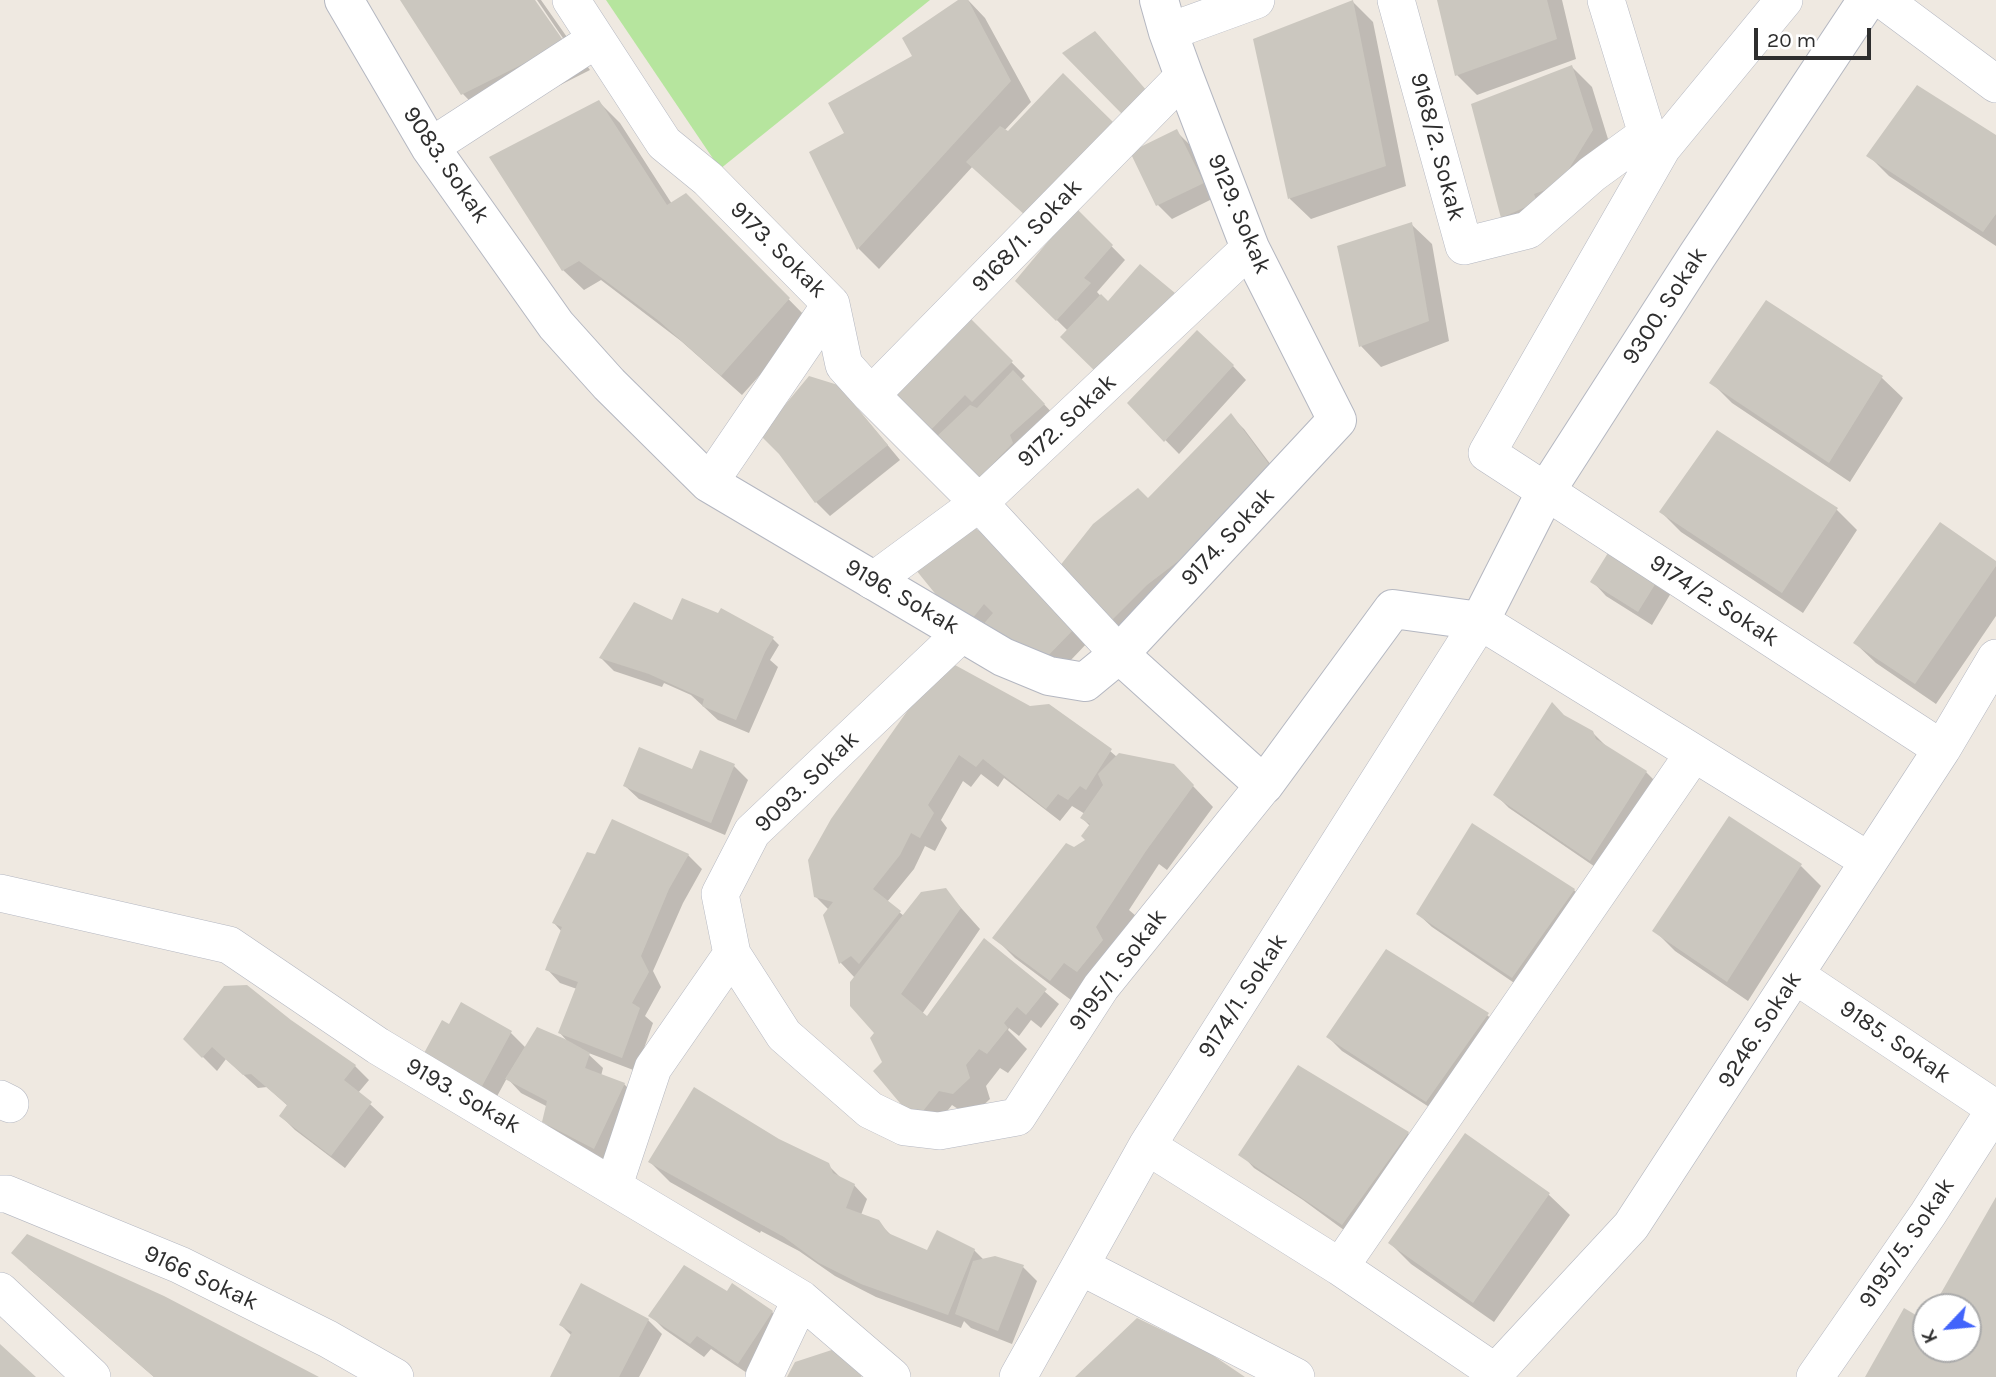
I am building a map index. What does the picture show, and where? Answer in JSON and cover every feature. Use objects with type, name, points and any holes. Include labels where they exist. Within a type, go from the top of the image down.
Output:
[{"type":"street","name":"9083. Sokak","points":[[344,0],[430,147],[556,325]]},
{"type":"street","name":"9173. Sokak","points":[[570,0],[664,143],[708,179],[831,304],[844,365],[979,503],[1119,654]]},
{"type":"street","points":[[1163,16],[1256,0]]},
{"type":"street","name":"9168/2. Sokak","points":[[1396,0],[1464,246],[1528,230],[1592,174],[1654,141]]},
{"type":"street","points":[[1606,0],[1654,141],[1784,0]]},
{"type":"street","name":"9300. Sokak","points":[[1480,621],[1546,491],[1697,256],[1867,0]]},
{"type":"street","points":[[1883,0],[1996,84]]},
{"type":"street","name":"9129. Sokak","points":[[1163,16],[1250,248],[1337,420]]},
{"type":"street","points":[[430,147],[595,40]]},
{"type":"street","name":"9168/1. Sokak","points":[[871,395],[1184,76]]},
{"type":"street","name":"9174/2. Sokak","points":[[1654,141],[1487,453],[1942,750]]},
{"type":"street","name":"9172. Sokak","points":[[873,581],[979,503],[1250,248]]},
{"type":"street","points":[[709,483],[831,304]]},
{"type":"street","name":"9196. Sokak","points":[[556,325],[609,384],[709,483],[1003,657],[1049,676],[1085,682],[1119,654]]},
{"type":"street","name":"9174. Sokak","points":[[1119,654],[1337,420]]},
{"type":"street","name":"9195/1. Sokak","points":[[732,954],[784,1035],[870,1110],[905,1127],[939,1131],[1017,1117],[1101,986],[1265,785],[1394,609],[1480,621]]},
{"type":"street","points":[[1480,621],[1870,861]]},
{"type":"street","name":"9174/1. Sokak","points":[[1018,1377],[1147,1146],[1480,621]]},
{"type":"street","name":"9093. Sokak","points":[[732,954],[720,894],[752,832],[962,633]]},
{"type":"street","points":[[1119,654],[1265,785]]},
{"type":"street","name":"9246. Sokak","points":[[1493,1374],[1631,1226],[1942,750],[1996,658]]},
{"type":"street","points":[[1340,1267],[1694,752]]},
{"type":"street","name":"9193. Sokak","points":[[0,893],[229,945],[378,1046],[801,1299],[892,1377]]},
{"type":"street","points":[[614,1185],[653,1068],[732,954]]},
{"type":"street","name":"9185. Sokak","points":[[1795,975],[1996,1109]]},
{"type":"street","name":"9195/5. Sokak","points":[[1815,1377],[1928,1214],[1996,1109]]},
{"type":"street","points":[[1147,1146],[1340,1267],[1493,1374]]},
{"type":"street","name":"9166 Sokak","points":[[0,1194],[7,1194],[180,1265],[327,1339],[395,1377]]},
{"type":"street","points":[[1080,1266],[1296,1377]]},
{"type":"street","points":[[0,1291],[92,1377]]},
{"type":"street","points":[[764,1377],[801,1299]]},
{"type":"green space","points":[[606,0],[930,0],[720,169]]},
{"type":"building","points":[[400,0],[535,0],[565,43],[461,95]]},
{"type":"building","points":[[958,0],[968,0],[1011,81],[857,250],[809,152],[844,133],[828,103],[912,56],[902,38]]},
{"type":"building","points":[[1353,0],[1386,166],[1288,199],[1253,39]]},
{"type":"building","points":[[1437,0],[1547,0],[1557,39],[1455,76]]},
{"type":"building","points":[[1095,31],[1147,91],[1122,114],[1062,53]]},
{"type":"building","points":[[1572,65],[1593,130],[1559,185],[1534,194],[1537,202],[1501,218],[1471,104]]},
{"type":"building","points":[[1063,73],[1113,122],[1026,216],[966,162],[1000,126],[1008,131]]},
{"type":"building","points":[[1917,85],[1996,135],[1996,214],[1983,232],[1866,156]]},
{"type":"building","points":[[599,100],[667,205],[686,193],[790,298],[721,376],[659,321],[579,261],[562,271],[489,157]]},
{"type":"building","points":[[1177,129],[1204,183],[1156,206],[1130,152]]},
{"type":"building","points":[[1076,208],[1113,245],[1084,278],[1091,283],[1056,321],[1015,281]]},
{"type":"building","points":[[1412,222],[1429,321],[1359,347],[1337,246]]},
{"type":"building","points":[[1140,264],[1175,293],[1142,334],[1101,377],[1060,337],[1101,294],[1108,301]]},
{"type":"building","points":[[1766,300],[1883,376],[1829,463],[1709,383]]},
{"type":"building","points":[[969,317],[1013,361],[972,402],[965,395],[924,437],[886,400]]},
{"type":"building","points":[[1197,330],[1234,365],[1164,442],[1127,403]]},
{"type":"building","points":[[1013,370],[1045,404],[1010,435],[1013,443],[975,482],[934,439],[970,405],[977,408]]},
{"type":"building","points":[[809,376],[838,385],[888,445],[815,503],[779,454],[760,435]]},
{"type":"building","points":[[1231,413],[1274,471],[1194,549],[1147,585],[1107,625],[1059,567],[1093,524],[1138,488],[1148,498]]},
{"type":"building","points":[[1717,430],[1838,508],[1782,593],[1659,512]]},
{"type":"building","points":[[1940,522],[1996,561],[1996,566],[1915,684],[1853,643]]},
{"type":"building","points":[[974,527],[1000,547],[1077,626],[1037,667],[981,627],[993,613],[984,604],[968,624],[946,607],[916,570]]},
{"type":"building","points":[[1611,548],[1659,578],[1638,612],[1590,582]]},
{"type":"building","points":[[682,598],[718,613],[721,608],[774,637],[736,720],[702,706],[704,699],[649,674],[599,658],[634,602],[672,620]]},
{"type":"building","points":[[944,659],[1030,706],[1049,704],[1112,749],[1086,790],[1080,786],[1068,800],[1058,794],[1046,809],[983,759],[976,767],[959,755],[928,805],[934,813],[920,838],[911,833],[900,855],[873,889],[901,911],[859,964],[851,956],[839,964],[823,915],[833,902],[814,897],[808,860],[831,819]]},
{"type":"building","points":[[1552,702],[1564,715],[1593,731],[1596,739],[1647,771],[1590,861],[1493,795]]},
{"type":"building","points":[[639,747],[692,769],[700,750],[735,764],[711,823],[623,786]]},
{"type":"building","points":[[1119,753],[1174,764],[1194,785],[1096,927],[1103,940],[1077,972],[1064,963],[1050,981],[992,938],[1066,843],[1074,847],[1085,840],[1081,836],[1090,824],[1080,818],[1103,785],[1098,774]]},
{"type":"building","points":[[1729,816],[1802,864],[1727,982],[1652,931]]},
{"type":"building","points":[[612,819],[689,854],[669,889],[641,956],[649,972],[632,1003],[640,1008],[622,1058],[558,1033],[578,982],[545,970],[562,927],[552,923],[587,852],[595,854]]},
{"type":"building","points":[[1472,823],[1575,889],[1512,978],[1416,914]]},
{"type":"building","points":[[946,888],[961,908],[901,994],[927,1016],[984,938],[1047,989],[1026,1015],[1017,1007],[1004,1023],[1008,1028],[987,1054],[979,1049],[966,1065],[970,1078],[953,1094],[939,1091],[915,1121],[873,1071],[882,1062],[870,1038],[874,1033],[850,1006],[850,982],[921,892]]},
{"type":"building","points":[[1386,949],[1489,1013],[1426,1102],[1326,1037]]},
{"type":"building","points":[[247,985],[291,1020],[356,1065],[344,1080],[372,1102],[331,1156],[279,1116],[287,1105],[251,1074],[243,1075],[212,1047],[202,1058],[183,1039],[224,986]]},
{"type":"building","points":[[461,1002],[512,1031],[481,1088],[423,1055],[442,1020],[449,1024]]},
{"type":"building","points":[[537,1027],[590,1053],[585,1068],[625,1083],[594,1149],[542,1122],[547,1101],[505,1079]]},
{"type":"building","points":[[1298,1065],[1409,1132],[1342,1225],[1238,1155]]},
{"type":"building","points":[[694,1087],[779,1139],[829,1163],[833,1173],[855,1184],[846,1208],[879,1220],[888,1233],[927,1250],[937,1230],[975,1249],[948,1315],[861,1284],[819,1263],[784,1237],[648,1162]]},
{"type":"building","points":[[1465,1133],[1550,1193],[1473,1303],[1388,1243]]},
{"type":"building","points":[[1996,1197],[1996,1377],[1865,1377],[1904,1308],[1912,1313],[1912,1363],[1982,1363],[1982,1293],[1941,1293]]},
{"type":"building","points":[[27,1234],[164,1296],[319,1377],[154,1377],[11,1253]]},
{"type":"building","points":[[995,1256],[1024,1265],[998,1331],[955,1314],[973,1261]]},
{"type":"building","points":[[684,1265],[727,1291],[732,1283],[773,1311],[738,1364],[697,1336],[690,1344],[648,1316]]},
{"type":"building","points":[[581,1283],[649,1319],[619,1377],[550,1377],[572,1332],[559,1325]]},
{"type":"building","points":[[1137,1318],[1208,1352],[1245,1377],[1075,1377]]},
{"type":"building","points":[[0,1344],[36,1377],[0,1377]]},
{"type":"building","points":[[847,1345],[866,1369],[861,1377],[787,1377],[795,1362]]}]
